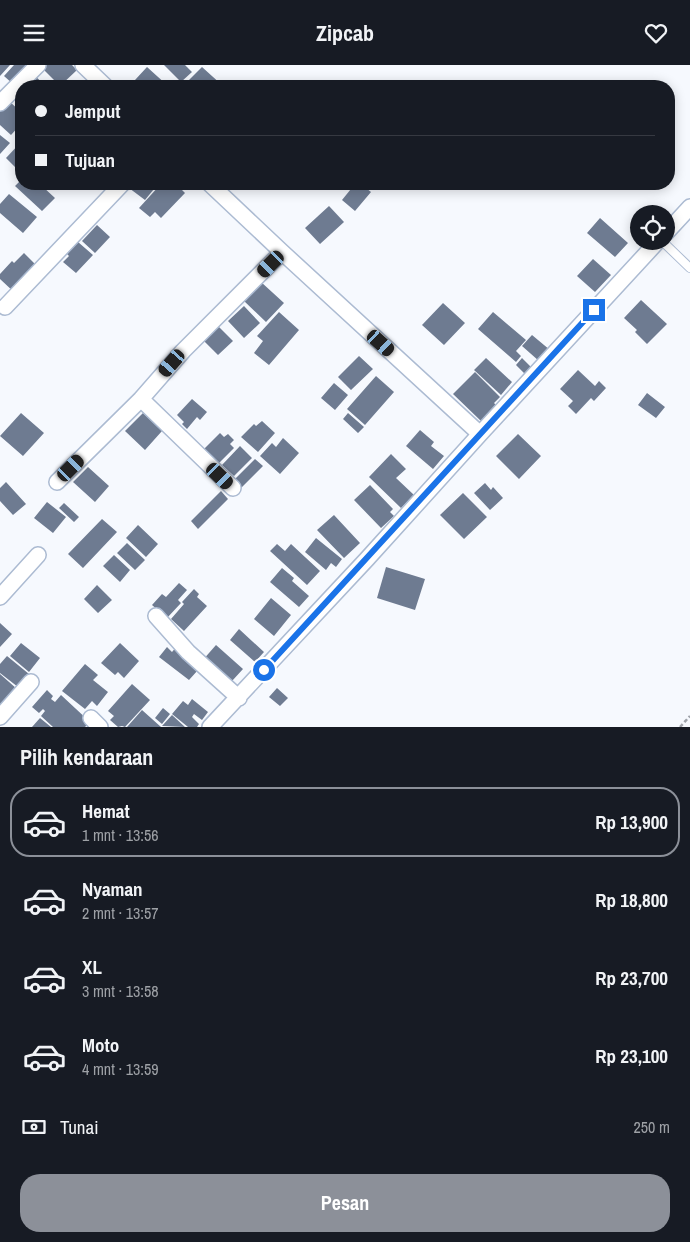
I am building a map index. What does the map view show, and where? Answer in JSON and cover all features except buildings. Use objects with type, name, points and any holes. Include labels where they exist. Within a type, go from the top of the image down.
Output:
[{"type":"street","points":[[23,80],[38,65]]},
{"type":"street","points":[[83,65],[99,80]]},
{"type":"street","points":[[0,103],[15,88]]},
{"type":"street","points":[[6,307],[116,190]]},
{"type":"street","points":[[216,190],[480,433]]},
{"type":"street","points":[[675,223],[690,207]]},
{"type":"street","points":[[210,727],[480,433],[652,250]]},
{"type":"street","points":[[57,482],[141,399],[183,351],[282,252]]},
{"type":"street","points":[[141,399],[233,488]]},
{"type":"street","points":[[0,597],[38,555]]},
{"type":"street","points":[[156,616],[188,652],[238,698]]},
{"type":"street","points":[[0,717],[31,682]]},
{"type":"lane","points":[[670,250],[690,268]]},
{"type":"path","points":[[680,727],[690,716]]},
{"type":"route","points":[[264,670],[594,310]]}]
